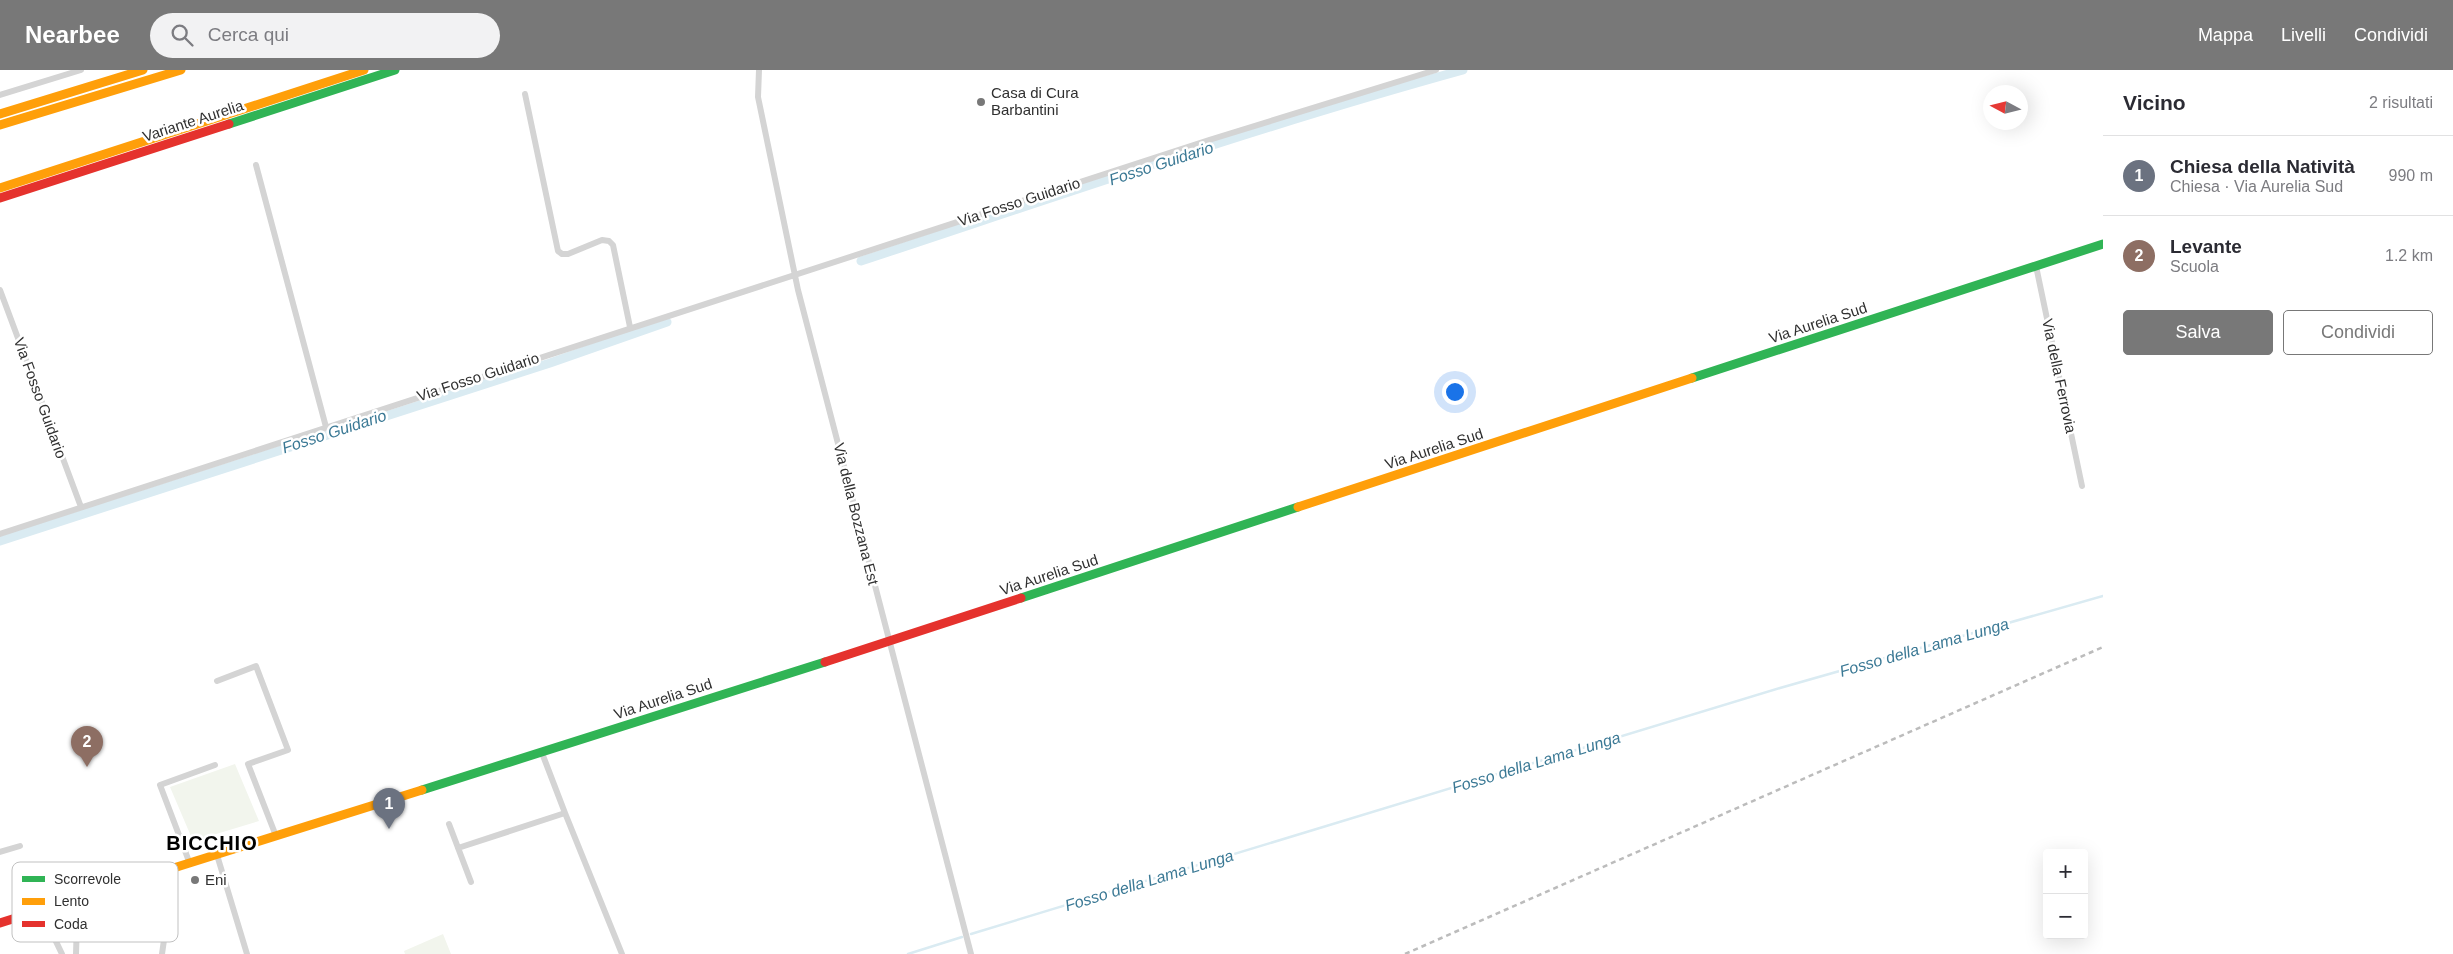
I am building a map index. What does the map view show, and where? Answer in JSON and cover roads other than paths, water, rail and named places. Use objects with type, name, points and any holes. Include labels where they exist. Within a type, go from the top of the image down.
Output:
[{"type":"main road","points":[[0,114],[143,70]]},
{"type":"main road","points":[[0,125],[182,70]]},
{"type":"main road","name":"Variante Aurelia","points":[[0,188],[364,70]]},
{"type":"main road","name":"Variante Aurelia","points":[[0,198],[395,70]]},
{"type":"main road","name":"Via Aurelia Sud","points":[[178,868],[888,641],[2103,244]]},
{"type":"main road","name":"Via Aurelia Sud","points":[[0,923],[12,919]]},
{"type":"street","points":[[0,95],[81,70]]},
{"type":"street","name":"Via della Bozzana Est","points":[[759,70],[758,97],[794,274],[888,641],[972,954]]},
{"type":"street","name":"Via Fosso Guidario","points":[[0,534],[794,274],[1237,131],[1436,70]]},
{"type":"street","points":[[525,94],[558,251],[562,254],[568,254],[602,240],[609,241],[613,245],[630,327]]},
{"type":"street","points":[[256,165],[326,427]]},
{"type":"street","name":"Via della Ferrovia","points":[[2036,266],[2082,486]]},
{"type":"street","name":"Via Fosso Guidario","points":[[0,290],[81,507]]},
{"type":"street","points":[[216,682],[256,666],[288,750],[248,764],[276,836]]},
{"type":"street","points":[[542,753],[622,954]]},
{"type":"street","points":[[190,864],[160,785],[214,765]]},
{"type":"street","points":[[458,848],[565,813]]},
{"type":"street","points":[[449,824],[471,882]]},
{"type":"street","points":[[0,852],[20,846]]},
{"type":"street","points":[[217,856],[247,954]]},
{"type":"street","points":[[56,942],[62,954]]},
{"type":"waterway","name":"Fosso Guidario","points":[[861,261],[1311,114],[1463,70]]},
{"type":"waterway","name":"Fosso Guidario","points":[[0,541],[550,363],[667,322]]},
{"type":"waterway","name":"Fosso della Lama Lunga","points":[[971,934],[1780,688],[2103,596]]},
{"type":"waterway","name":"Fosso della Lama Lunga","points":[[908,954],[962,937]]},
{"type":"railway","points":[[1405,954],[2103,647]]},
{"type":"place","name":"Casa di Cura Barbantini","points":[[981,102]]},
{"type":"place","name":"Levante","points":[[87,767]]},
{"type":"place","name":"Chiesa della Natività","points":[[389,829]]},
{"type":"place","name":"Eni","points":[[195,880]]},
{"type":"district","name":"BICCHIO","points":[[212,843]]}]
